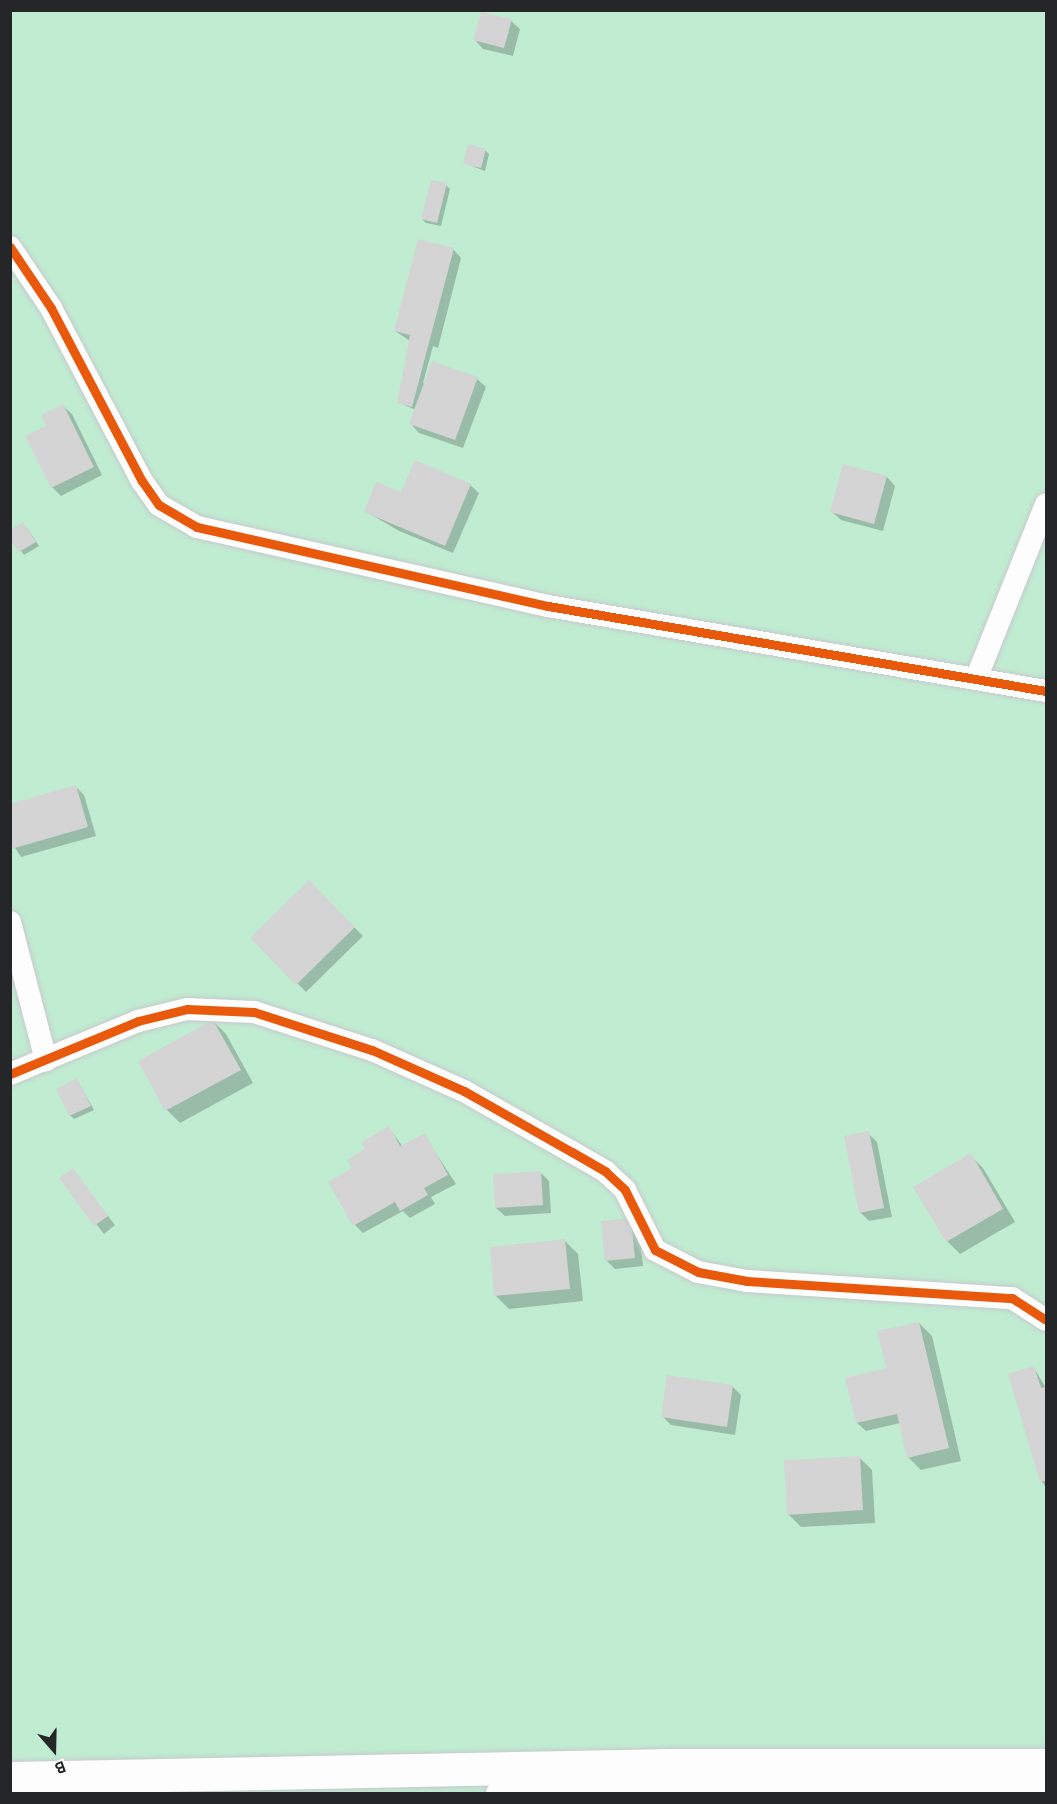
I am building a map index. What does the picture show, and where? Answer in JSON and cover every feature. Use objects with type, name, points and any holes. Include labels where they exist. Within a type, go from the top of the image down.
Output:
[{"type":"main road","points":[[10,1778],[601,1765],[1047,1765]]},
{"type":"main road","points":[[502,1794],[1047,1793]]},
{"type":"street","points":[[10,246],[51,308],[142,481],[159,505],[197,527],[314,557],[548,606],[1047,691]]},
{"type":"street","points":[[976,679],[1047,504]]},
{"type":"street","points":[[10,922],[46,1060]]},
{"type":"street","points":[[10,1074],[138,1021],[177,1012],[254,1012],[372,1050],[464,1091],[606,1172],[625,1190],[655,1250],[676,1263],[747,1281],[1012,1298],[1047,1320]]},
{"type":"green space","points":[[11,11],[1046,11],[1046,1793],[11,1793]]},
{"type":"building","points":[[481,12],[512,19],[504,48],[473,40]]},
{"type":"building","points":[[468,144],[486,149],[481,168],[463,164]]},
{"type":"building","points":[[431,180],[447,183],[437,223],[421,219]]},
{"type":"building","points":[[418,239],[454,248],[412,407],[397,403],[410,335],[394,331]]},
{"type":"building","points":[[432,361],[478,377],[455,440],[409,424]]},
{"type":"building","points":[[63,404],[94,467],[51,488],[25,436],[46,426],[41,415]]},
{"type":"building","points":[[415,460],[471,484],[445,546],[364,512],[376,482],[401,492]]},
{"type":"building","points":[[843,464],[887,476],[874,524],[830,512]]},
{"type":"building","points":[[23,522],[36,542],[19,552],[10,539],[10,530]]},
{"type":"building","points":[[76,785],[88,827],[11,849],[10,804]]},
{"type":"building","points":[[309,880],[355,927],[296,985],[250,938]]},
{"type":"building","points":[[213,1020],[241,1070],[165,1111],[138,1061]]},
{"type":"building","points":[[77,1078],[91,1106],[69,1116],[56,1089]]},
{"type":"building","points":[[389,1126],[400,1146],[425,1133],[448,1175],[424,1188],[428,1195],[400,1211],[395,1202],[353,1226],[328,1182],[352,1168],[347,1160],[365,1149],[361,1142]]},
{"type":"building","points":[[869,1131],[884,1208],[859,1213],[844,1136]]},
{"type":"building","points":[[971,1153],[1003,1209],[946,1242],[913,1187]]},
{"type":"building","points":[[73,1168],[108,1216],[94,1226],[59,1178]]},
{"type":"building","points":[[541,1171],[543,1205],[495,1208],[493,1174]]},
{"type":"building","points":[[631,1218],[635,1258],[605,1261],[601,1221]]},
{"type":"building","points":[[565,1239],[570,1289],[494,1296],[490,1247]]},
{"type":"building","points":[[919,1322],[949,1448],[907,1458],[897,1414],[856,1423],[845,1378],[886,1368],[877,1331]]},
{"type":"building","points":[[1034,1366],[1041,1388],[1046,1387],[1046,1481],[1040,1482],[1008,1374]]},
{"type":"building","points":[[667,1375],[733,1385],[727,1427],[661,1417]]},
{"type":"building","points":[[860,1456],[863,1510],[787,1515],[784,1460]]},
{"type":"cycle path","points":[[10,247],[51,308],[142,481],[159,505],[197,527],[548,606],[1046,691]]},
{"type":"cycle path","points":[[10,1074],[138,1021],[187,1009],[254,1012],[372,1050],[464,1091],[572,1152],[606,1172],[625,1190],[655,1250],[698,1272],[747,1281],[1012,1298],[1046,1320]]}]
